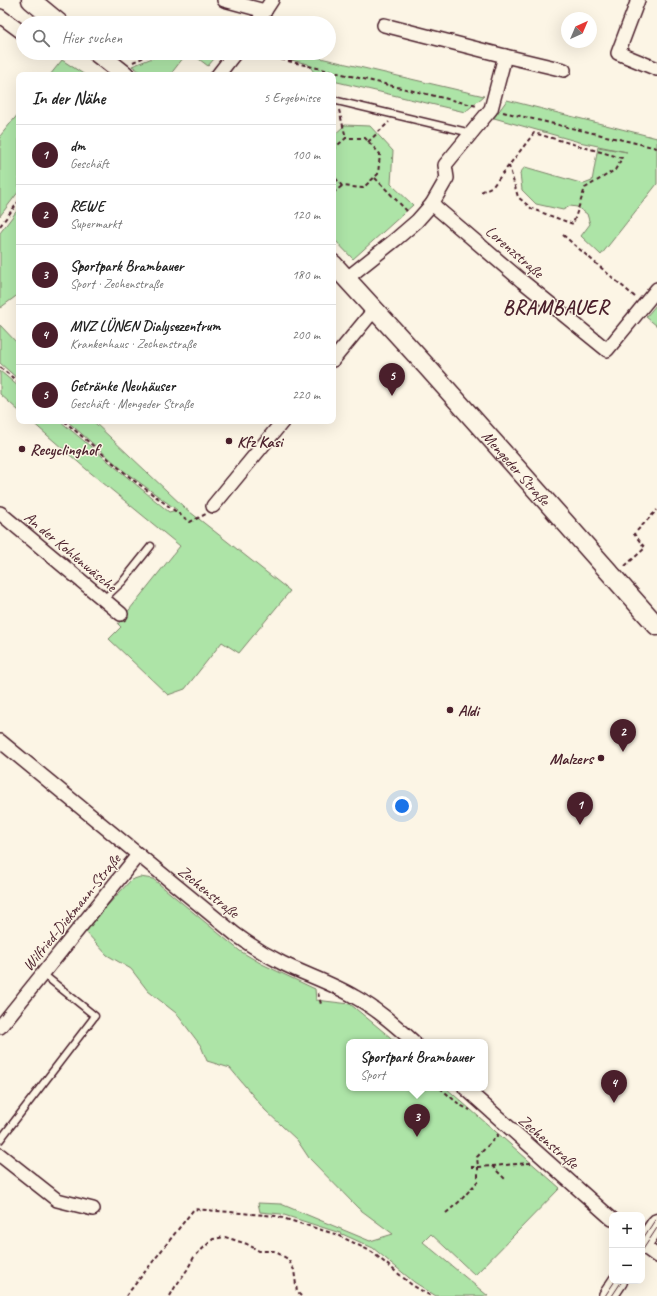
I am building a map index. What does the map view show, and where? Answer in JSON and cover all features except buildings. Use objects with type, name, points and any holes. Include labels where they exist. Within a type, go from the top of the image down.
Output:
[{"type":"main road","points":[[31,0],[49,16]]},
{"type":"main road","points":[[106,60],[122,72]]},
{"type":"main road","name":"Mengeder Straße","points":[[336,268],[657,626]]},
{"type":"main road","points":[[645,1241],[657,1223]]},
{"type":"main road","points":[[608,1296],[616,1284]]},
{"type":"street","points":[[224,0],[268,5],[261,16]]},
{"type":"street","points":[[638,0],[618,53],[657,69]]},
{"type":"street","points":[[0,16],[16,29]]},
{"type":"street","points":[[384,25],[564,70]]},
{"type":"street","points":[[346,280],[417,221],[432,204],[447,178],[445,165],[491,109],[505,56]]},
{"type":"street","points":[[220,72],[230,60]]},
{"type":"street","name":"Lorenzstraße","points":[[432,204],[522,281],[607,350],[657,289]]},
{"type":"street","points":[[336,356],[374,310]]},
{"type":"street","points":[[213,506],[281,424]]},
{"type":"street","name":"An der Kohlenwäsche","points":[[0,513],[121,614]]},
{"type":"street","name":"Zechenstraße","points":[[0,741],[235,934],[283,964],[354,996],[375,1009],[410,1039]]},
{"type":"street","name":"Wilfried-Diekmann-Straße","points":[[0,1027],[138,855]]},
{"type":"street","name":"Zechenstraße","points":[[467,1091],[609,1216]]},
{"type":"street","points":[[0,1155],[57,1200],[93,1209]]},
{"type":"street","points":[[645,1247],[657,1256]]},
{"type":"lane","points":[[336,100],[471,133]]},
{"type":"lane","points":[[104,599],[123,581],[151,546]]},
{"type":"lane","points":[[0,1140],[95,1016],[43,974]]},
{"type":"path","points":[[122,72],[142,60]]},
{"type":"path","points":[[284,60],[334,72]]},
{"type":"path","points":[[336,72],[657,148]]},
{"type":"path","points":[[336,103],[346,138]]},
{"type":"path","points":[[368,142],[396,115]]},
{"type":"path","points":[[481,192],[493,186],[534,133],[622,158],[615,170],[585,188],[573,224],[532,209],[518,197],[509,166]]},
{"type":"path","points":[[336,146],[346,138],[365,138],[380,154],[378,174],[363,188],[342,186],[336,191]]},
{"type":"path","points":[[375,178],[417,221]]},
{"type":"path","points":[[336,179],[342,186]]},
{"type":"path","points":[[0,226],[16,205]]},
{"type":"path","points":[[563,235],[644,304]]},
{"type":"path","points":[[0,367],[16,380]]},
{"type":"path","points":[[68,424],[132,479],[190,522],[204,516],[213,506]]},
{"type":"path","points":[[614,577],[645,548],[634,534],[657,510]]},
{"type":"path","points":[[444,1091],[460,1105],[472,1111]]},
{"type":"path","points":[[446,1213],[460,1201],[478,1181],[477,1157],[498,1135],[493,1130]]},
{"type":"path","points":[[471,1167],[548,1162]]},
{"type":"path","points":[[492,1166],[505,1179]]},
{"type":"path","points":[[126,1296],[194,1210],[276,1216],[338,1235],[372,1252],[412,1285],[431,1296]]},
{"type":"path","points":[[170,1296],[194,1257],[213,1240],[225,1237],[247,1244],[259,1251],[274,1251],[288,1259],[294,1270],[297,1292],[301,1296]]},
{"type":"green space","points":[[62,60],[80,72],[52,72]]},
{"type":"green space","points":[[147,60],[182,60],[172,72],[141,72],[132,66]]},
{"type":"green space","points":[[200,60],[213,60],[208,66]]},
{"type":"green space","points":[[291,60],[329,60],[484,96],[465,112],[336,82],[336,72],[314,72],[308,64]]},
{"type":"green space","points":[[507,100],[657,138],[657,184],[601,255],[581,236],[590,224],[587,214],[577,207],[570,206],[563,210],[536,204],[522,190],[520,173],[525,167],[584,184],[592,181],[598,147],[627,152],[579,142],[494,118]]},
{"type":"green space","points":[[16,117],[16,195],[0,216],[0,136]]},
{"type":"green space","points":[[345,125],[370,126],[393,151],[391,184],[413,205],[353,259],[336,241],[336,133]]},
{"type":"green space","points":[[16,212],[16,296],[0,308],[0,233]]},
{"type":"green space","points":[[657,304],[657,326],[646,317]]},
{"type":"green space","points":[[0,325],[16,342],[16,377],[0,363]]},
{"type":"green space","points":[[0,371],[16,384],[16,408],[0,394]]},
{"type":"green space","points":[[34,424],[64,424],[169,512],[177,510],[124,471],[70,424],[96,424],[185,508],[290,591],[239,653],[222,642],[185,689],[168,695],[109,639],[121,627],[118,624],[180,546],[86,469]]},
{"type":"green space","points":[[140,877],[153,879],[240,951],[262,964],[315,989],[316,1000],[350,1004],[392,1039],[346,1039],[346,1091],[449,1091],[560,1188],[475,1275],[431,1234],[423,1242],[488,1296],[436,1296],[414,1282],[373,1248],[340,1233],[281,1214],[260,1212],[258,1203],[281,1204],[370,1241],[393,1234],[358,1208],[309,1158],[297,1140],[265,1110],[230,1068],[207,1061],[201,1046],[176,1013],[148,991],[131,969],[107,955],[86,932],[95,919],[131,880]]},
{"type":"tram line","points":[[645,1235],[657,1217]]},
{"type":"tram line","points":[[644,1248],[657,1228]]},
{"type":"tram line","points":[[605,1296],[613,1284]]},
{"type":"tram line","points":[[612,1296],[620,1284]]},
{"type":"place","name":"Getränke Neuhäuser","points":[[392,396]]},
{"type":"place","name":"Kfz Kasi","points":[[229,441]]},
{"type":"place","name":"Recyclinghof","points":[[22,449]]},
{"type":"place","name":"Aldi","points":[[450,710]]},
{"type":"place","name":"REWE","points":[[623,752]]},
{"type":"place","name":"Malzers","points":[[601,758]]},
{"type":"place","name":"dm","points":[[580,825]]},
{"type":"place","name":"MVZ LÜNEN Dialysezentrum","points":[[614,1103]]},
{"type":"place","name":"Sportpark Brambauer","points":[[417,1137]]},
{"type":"district","name":"BRAMBAUER","points":[[556,307]]}]
